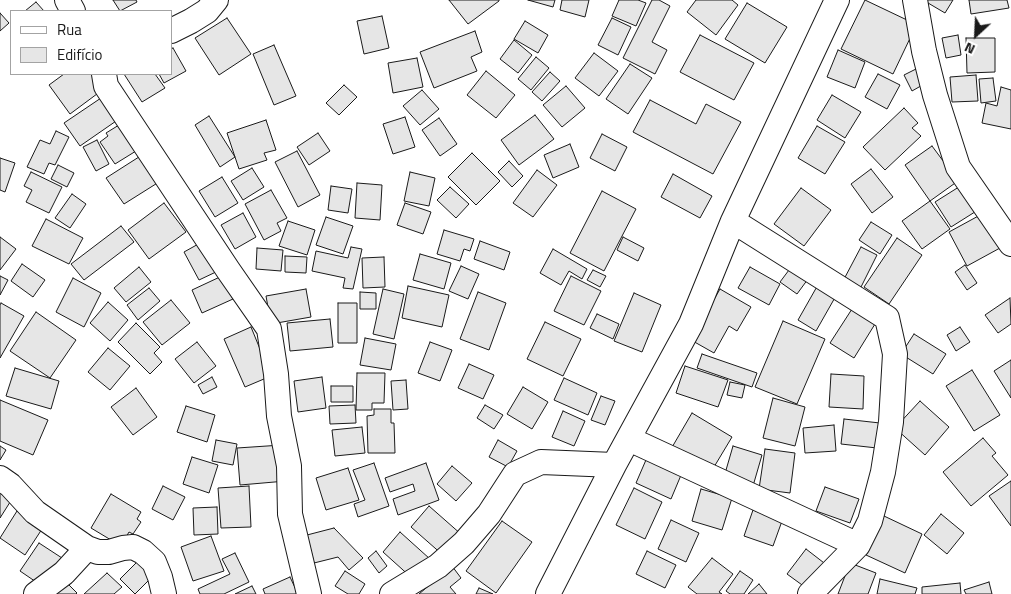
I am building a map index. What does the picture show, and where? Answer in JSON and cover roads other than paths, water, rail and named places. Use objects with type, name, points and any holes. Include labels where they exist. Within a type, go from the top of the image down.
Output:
[{"type":"street","points":[[172,30],[207,11],[216,0]]},
{"type":"street","points":[[548,594],[614,465],[691,324],[733,221],[837,0]]},
{"type":"street","points":[[915,0],[924,51],[935,96],[958,167],[1011,244]]},
{"type":"street","points":[[104,75],[106,86],[269,329],[276,374],[279,416],[289,466],[290,514],[309,594]]},
{"type":"street","points":[[733,221],[887,318],[895,354],[891,422],[883,472],[870,521],[858,545],[810,594]]},
{"type":"street","points":[[629,439],[858,545]]},
{"type":"street","points":[[392,594],[438,566],[464,543],[489,514],[515,474],[540,462],[614,465]]},
{"type":"street","points":[[0,478],[35,512],[87,548],[98,552],[109,552],[133,547],[143,552],[154,562],[164,594]]},
{"type":"street","points":[[36,594],[64,574],[87,548]]}]
